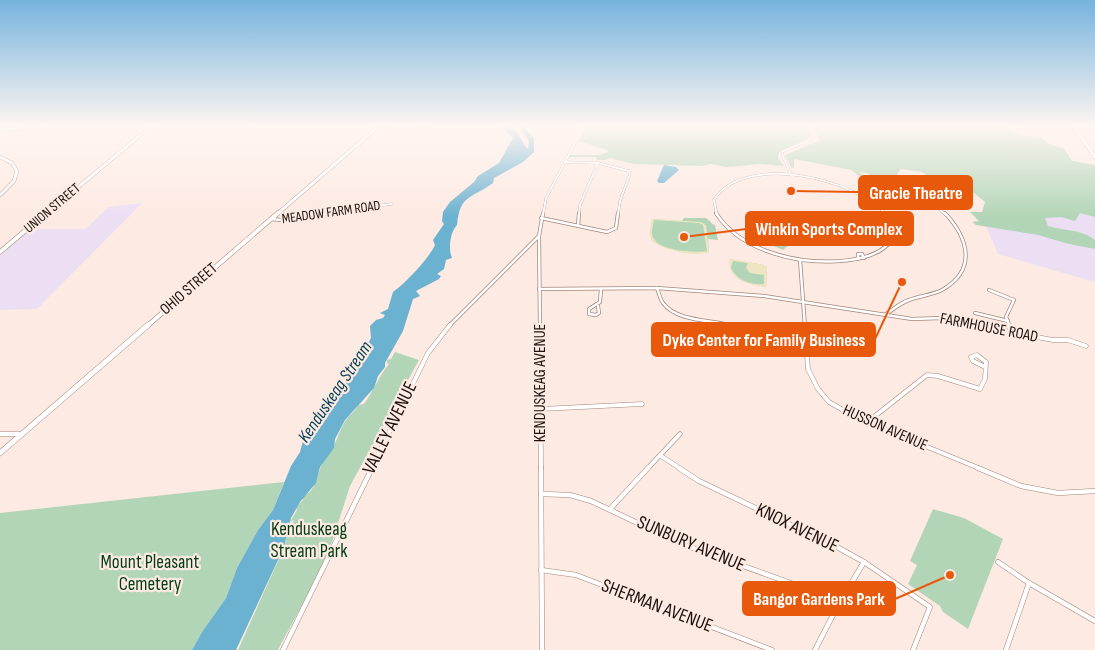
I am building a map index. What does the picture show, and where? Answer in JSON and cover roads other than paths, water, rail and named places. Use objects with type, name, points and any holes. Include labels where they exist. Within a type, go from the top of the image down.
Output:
[{"type":"street","name":"UNION STREET","points":[[0,252],[115,156]]},
{"type":"street","name":"OHIO STREET","points":[[0,453],[19,434],[344,156]]},
{"type":"street","name":"KENDUSKEAG AVENUE","points":[[542,650],[539,236],[547,195],[568,156]]},
{"type":"street","points":[[783,156],[791,175]]},
{"type":"street","points":[[0,157],[12,162],[17,170],[14,181],[0,195]]},
{"type":"street","points":[[541,218],[607,232],[616,228],[620,201],[630,174],[629,171],[598,163],[565,162]]},
{"type":"street","points":[[578,226],[580,205],[598,163]]},
{"type":"street","points":[[791,175],[834,184],[869,200],[885,213],[890,220],[893,235],[886,248],[873,256],[864,258],[864,255],[858,254],[858,259],[832,262],[800,260],[763,250],[741,239],[722,224],[714,208],[714,201],[718,193],[731,183],[753,176],[791,175]]},
{"type":"street","points":[[869,200],[915,189],[941,208],[954,222],[963,235],[966,248],[963,269],[952,283],[932,294],[902,303],[886,314]]},
{"type":"street","name":"MEADOW FARM ROAD","points":[[271,219],[291,220],[348,209],[392,204]]},
{"type":"street","name":"VALLEY AVENUE","points":[[282,650],[428,353],[444,331],[539,236]]},
{"type":"street","name":"HUSSON AVENUE","points":[[800,260],[808,370],[813,382],[829,402],[846,413],[1021,486],[1058,493],[1095,491]]},
{"type":"street","points":[[539,289],[658,288],[764,296],[803,302]]},
{"type":"street","points":[[658,288],[662,301],[674,311],[686,316],[725,324],[741,328],[742,335],[732,335],[725,324]]},
{"type":"street","points":[[598,306],[601,302],[601,289]]},
{"type":"street","points":[[989,290],[1014,300],[1006,317],[1012,333]]},
{"type":"street","name":"FARMHOUSE ROAD","points":[[803,302],[912,319],[943,318],[984,329],[1053,340],[1068,340],[1086,346]]},
{"type":"street","points":[[976,313],[1008,321]]},
{"type":"street","points":[[870,423],[875,416],[927,375],[938,376],[980,389],[985,382],[985,366]]},
{"type":"street","points":[[541,409],[642,404]]},
{"type":"street","points":[[0,434],[19,434]]},
{"type":"street","points":[[610,509],[680,434]]},
{"type":"street","name":"KNOX AVENUE","points":[[661,456],[699,481],[827,542],[864,562],[930,607],[913,650]]},
{"type":"street","name":"SUNBURY AVENUE","points":[[540,494],[576,496],[610,509],[682,544],[810,590],[837,607]]},
{"type":"street","points":[[815,650],[837,607],[864,562]]},
{"type":"street","points":[[998,562],[1029,583],[1095,621]]},
{"type":"street","name":"SHERMAN AVENUE","points":[[541,570],[576,575],[772,650]]},
{"type":"street","points":[[1006,650],[1029,583]]},
{"type":"water","points":[[503,156],[529,156],[523,162],[494,178],[493,183],[464,202],[457,225],[451,236],[450,250],[452,258],[446,260],[444,269],[437,274],[441,276],[439,279],[416,291],[420,296],[413,299],[403,331],[385,363],[385,367],[378,376],[374,388],[345,420],[335,439],[334,448],[320,467],[316,483],[300,502],[291,518],[284,547],[236,650],[192,650],[226,598],[237,568],[258,530],[273,510],[291,466],[300,452],[306,430],[326,413],[354,369],[357,359],[364,351],[371,338],[370,326],[376,320],[383,318],[385,315],[380,313],[388,309],[393,292],[428,257],[435,245],[433,240],[444,224],[442,221],[443,212],[450,202],[474,182],[478,176],[499,163]]},
{"type":"water","points":[[664,165],[676,167],[679,170],[664,183],[659,183],[657,181]]},
{"type":"place","name":"Gracie Theatre","points":[[791,191]]},
{"type":"place","name":"Winkin Sports Complex","points":[[684,237]]},
{"type":"place","name":"Dyke Center for Family Business","points":[[902,282]]},
{"type":"place","name":"Bangor Gardens Park","points":[[950,575]]},
{"type":"water label","name":"Kenduskeag Stream","points":[[335,392]]},
{"type":"park label","name":"Kenduskeag Stream Park","points":[[309,540]]},
{"type":"park label","name":"Mount Pleasant Cemetery","points":[[150,573]]}]
